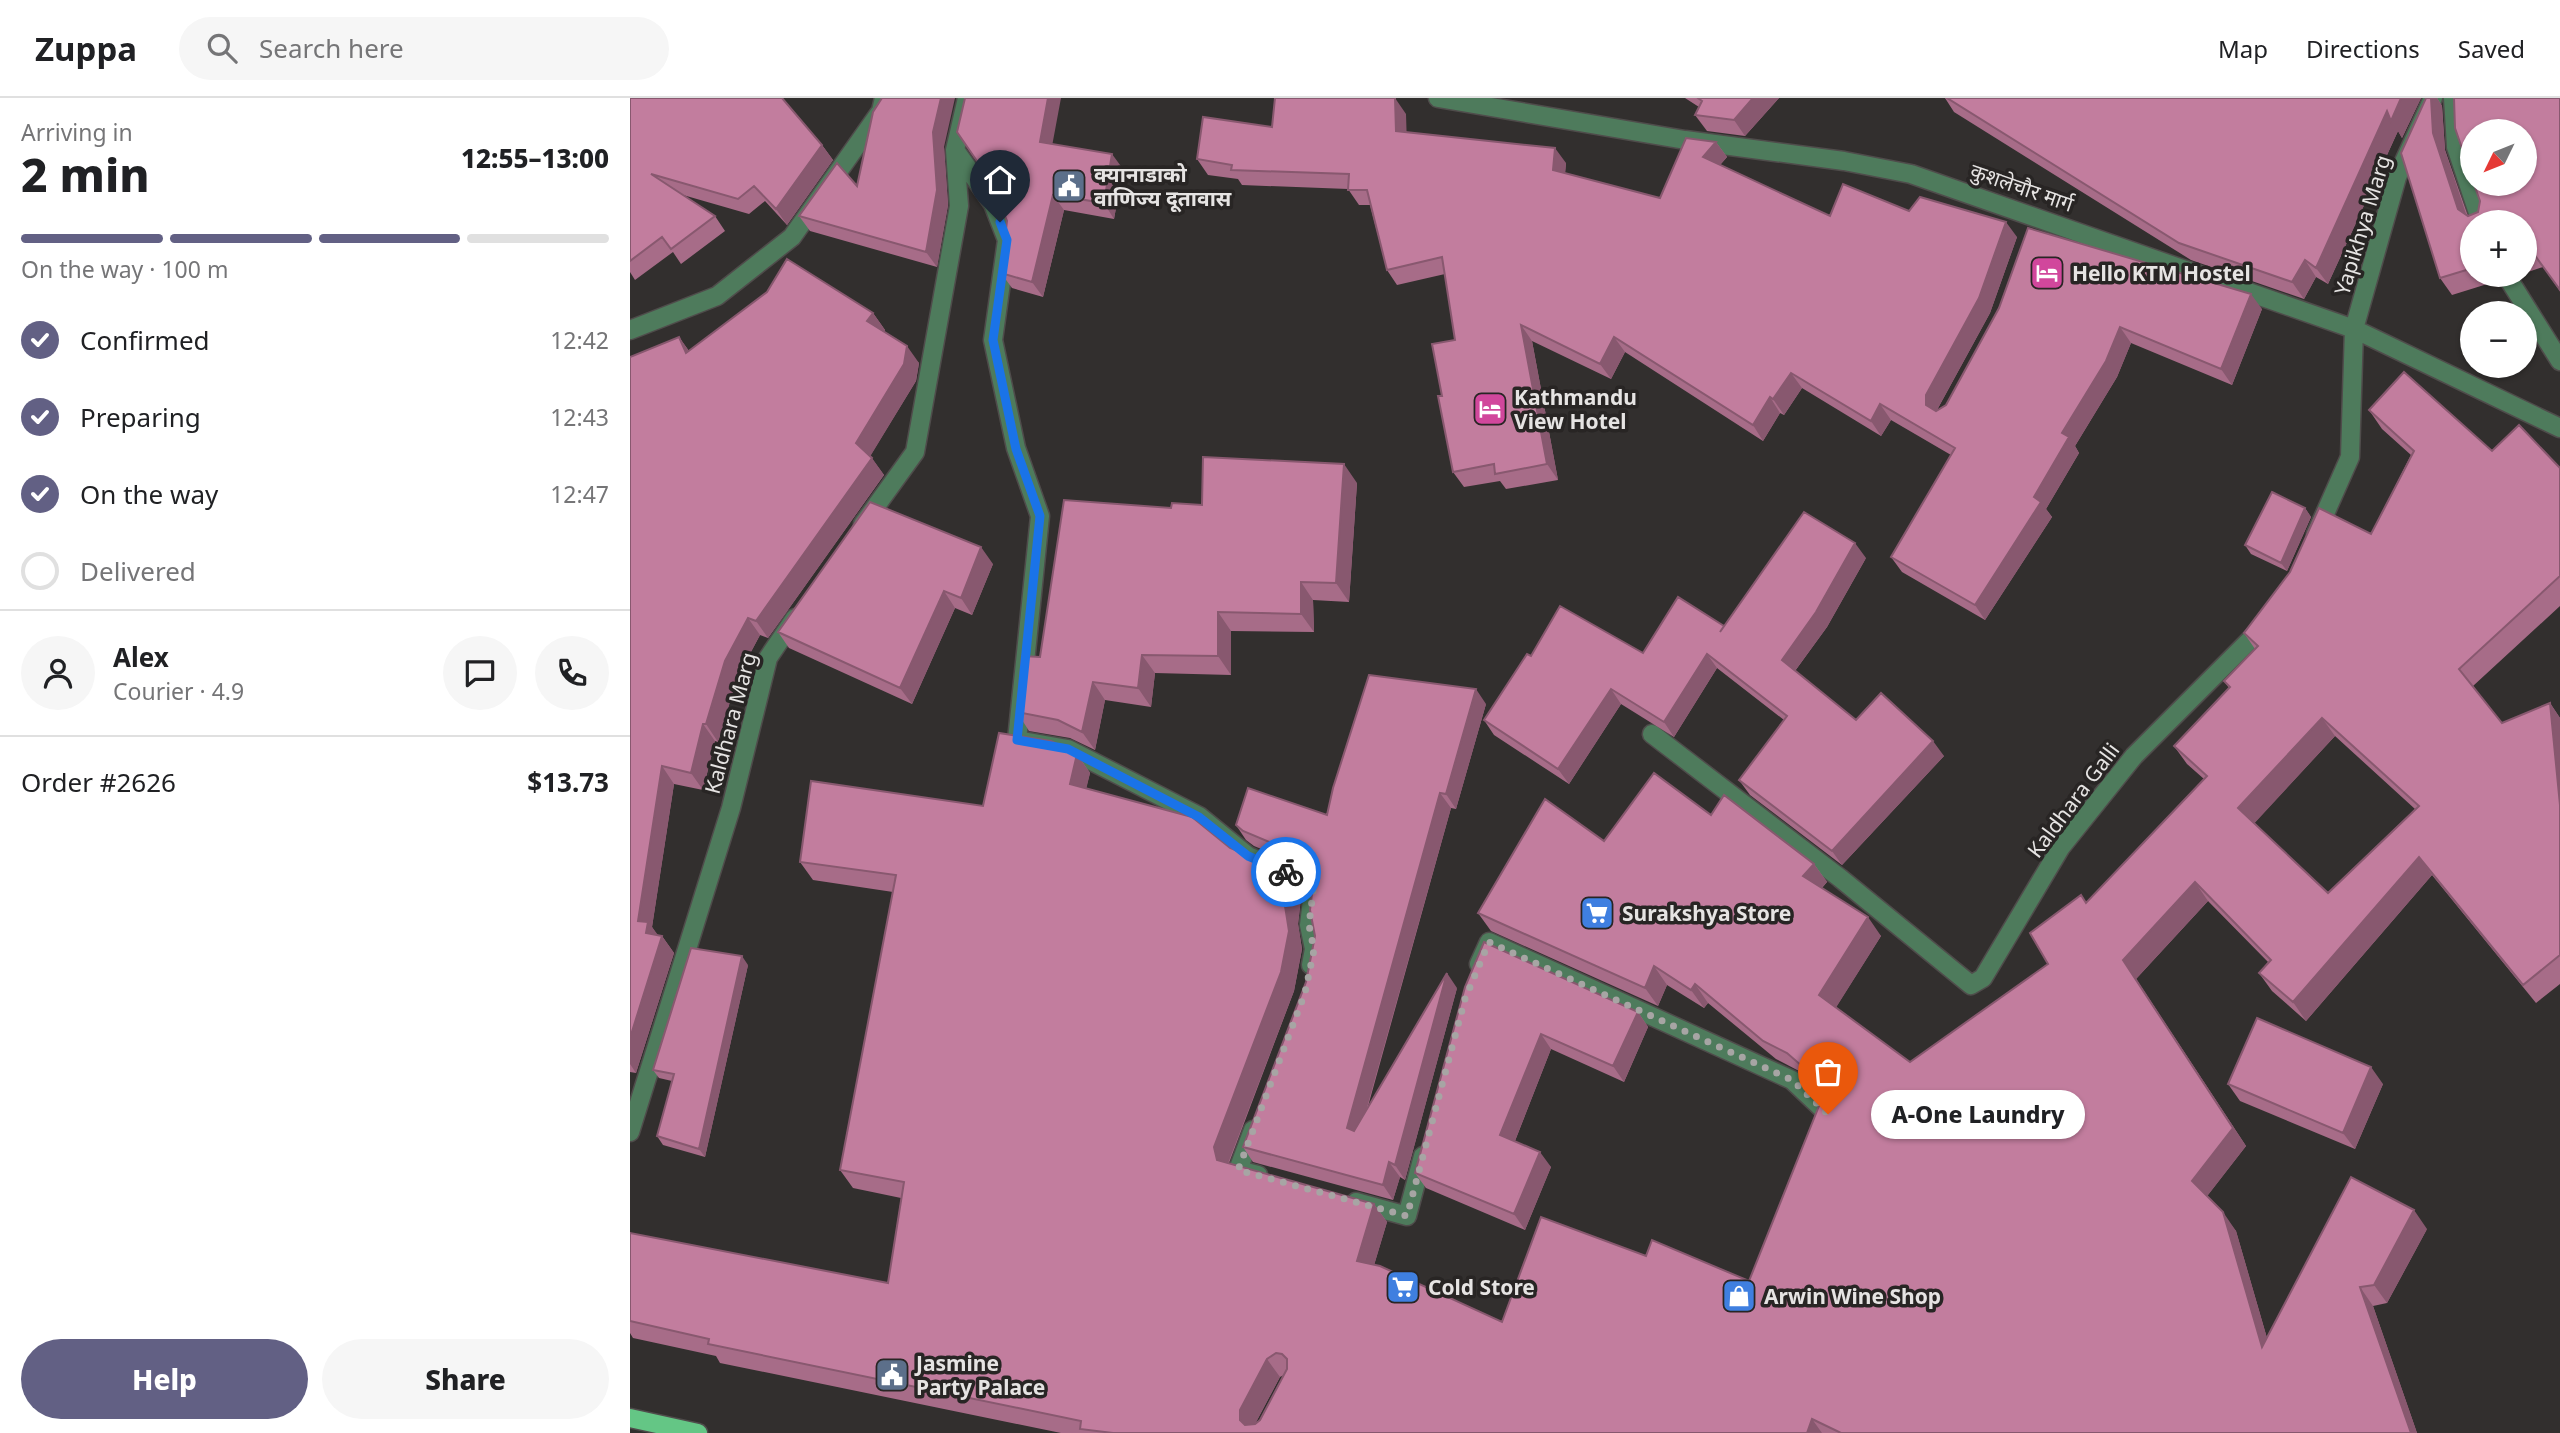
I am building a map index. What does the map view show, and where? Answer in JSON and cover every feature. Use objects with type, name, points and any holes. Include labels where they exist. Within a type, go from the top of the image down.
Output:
[{"type":"main road","points":[[630,1418],[698,1433]]},
{"type":"street","points":[[630,330],[717,296],[792,237],[881,111],[884,98]]},
{"type":"street","points":[[853,538],[915,452],[959,206],[956,150],[967,98]]},
{"type":"street","name":"कुशलेचौर मार्ग","points":[[1438,98],[1685,140],[1858,163],[1911,174],[2032,214],[2354,329],[2560,428]]},
{"type":"street","name":"Yapikhya Marg","points":[[2354,329],[2397,177],[2433,98]]},
{"type":"street","points":[[2454,98],[2456,146],[2478,210]]},
{"type":"street","points":[[956,150],[993,204],[1007,240],[993,340],[1016,449],[1040,516],[1017,740],[1068,749],[1199,817],[1248,856],[1314,883],[1309,925],[1314,950],[1307,982]]},
{"type":"street","points":[[2030,234],[2032,214]]},
{"type":"street","points":[[2514,287],[2560,361]]},
{"type":"street","points":[[2311,546],[2350,457],[2354,329]]},
{"type":"street","name":"Kaldhara Marg","points":[[630,1132],[633,1111],[731,808],[768,658],[805,603]]},
{"type":"street","name":"Kaldhara Galli","points":[[1652,734],[1840,878],[1971,985],[1983,978],[2061,848],[2134,756],[2275,611]]},
{"type":"street","points":[[1474,976],[1489,942],[1792,1080],[1828,1114]]},
{"type":"street","points":[[1261,1107],[1238,1170],[1271,1180]]},
{"type":"street","points":[[1332,1196],[1407,1216],[1428,1139]]},
{"type":"building","points":[[630,98],[782,98],[822,145],[776,209],[754,186],[738,199],[651,174],[715,216],[671,249],[662,237],[630,261]]},
{"type":"building","points":[[882,98],[941,98],[933,132],[937,190],[926,252],[799,216],[837,163],[857,186],[873,112]]},
{"type":"building","points":[[965,98],[1048,98],[1040,142],[1112,154],[1104,203],[1053,195],[1032,282],[1001,273],[1007,221],[992,183],[957,132]]},
{"type":"building","points":[[1275,98],[1395,98],[1396,131],[1555,148],[1553,170],[1660,198],[1686,138],[1716,142],[1703,157],[1830,216],[1843,184],[1909,211],[1920,197],[2006,222],[1979,298],[1926,395],[1926,405],[1936,411],[1946,405],[1999,308],[2028,228],[2251,294],[2221,369],[2120,327],[2106,361],[2062,433],[2069,437],[2034,497],[2041,502],[1975,605],[1891,557],[1955,448],[1880,404],[1871,421],[1791,373],[1773,399],[1770,397],[1753,425],[1614,337],[1600,364],[1521,325],[1547,464],[1495,474],[1494,464],[1453,472],[1438,396],[1442,396],[1432,344],[1455,340],[1442,257],[1387,270],[1367,190],[1348,190],[1349,174],[1231,170],[1232,165],[1197,159],[1203,117],[1272,127]]},
{"type":"building","points":[[1698,98],[1753,98],[1734,120],[1695,115],[1702,101]]},
{"type":"building","points":[[1947,98],[2401,98],[2391,121],[2387,111],[2316,268],[2305,260],[2292,282],[2179,243]]},
{"type":"building","points":[[2426,98],[2431,98],[2433,133],[2460,210],[2460,272],[2440,278],[2401,153]]},
{"type":"building","points":[[2454,98],[2560,98],[2560,290],[2537,258],[2537,210],[2478,210],[2478,196],[2538,196],[2538,119],[2460,119],[2460,142],[2455,128]]},
{"type":"building","points":[[787,259],[873,313],[867,321],[907,346],[904,364],[856,443],[872,458],[756,621],[748,618],[725,661],[706,724],[703,724],[691,773],[662,766],[638,921],[648,922],[646,933],[662,936],[630,1038],[630,357],[679,337],[686,353],[767,292]]},
{"type":"building","points":[[2404,372],[2492,451],[2519,425],[2560,468],[2560,576],[2459,669],[2502,723],[2550,703],[2560,805],[2560,955],[2523,985],[2419,857],[2293,1002],[2259,973],[2271,960],[2195,882],[2123,960],[2233,1128],[2192,1181],[2223,1212],[2262,1347],[2351,1177],[2414,1210],[2374,1285],[2360,1287],[2411,1433],[1841,1433],[1812,1419],[1807,1433],[1113,1433],[1080,1429],[1081,1421],[708,1344],[709,1339],[630,1321],[630,1233],[888,1283],[904,1182],[840,1170],[896,875],[800,862],[811,781],[983,806],[999,733],[1051,741],[1077,754],[1070,784],[1192,817],[1230,848],[1289,872],[1285,906],[1289,931],[1281,972],[1214,1147],[1217,1160],[1374,1204],[1357,1261],[1380,1266],[1502,1322],[1541,1217],[1646,1256],[1652,1240],[1749,1281],[1819,1106],[1826,1099],[1826,1087],[1787,1053],[1763,1041],[1695,984],[1691,990],[1654,966],[1645,988],[1478,913],[1545,799],[1604,841],[1654,773],[1711,815],[1724,795],[1814,864],[1803,876],[1868,917],[1819,995],[1910,1062],[2048,964],[2030,933],[2081,895],[2086,903],[2207,776],[2174,746],[2230,687],[2224,681],[2258,646],[2244,633],[2290,572],[2319,508],[2371,534],[2414,451],[2369,410]],"holes":[[[2322,718],[2419,806],[2328,893],[2238,808]],[[1276,1353],[1287,1359],[1287,1369],[1260,1420],[1255,1424],[1245,1425],[1240,1420],[1240,1410],[1267,1359]]]},
{"type":"building","points":[[1203,457],[1344,464],[1336,583],[1301,582],[1301,614],[1218,612],[1218,656],[1142,655],[1138,688],[1093,682],[1082,732],[1058,720],[1017,712],[1022,656],[1040,657],[1064,500],[1171,508],[1172,503],[1202,505]]},
{"type":"building","points":[[2272,492],[2305,508],[2281,563],[2245,545]]},
{"type":"building","points":[[870,502],[981,547],[961,598],[944,591],[900,688],[778,632]]},
{"type":"building","points":[[1804,512],[1855,543],[1816,612],[1782,660],[1856,720],[1881,693],[1933,741],[1832,851],[1739,780],[1787,716],[1707,654],[1664,722],[1611,689],[1558,769],[1484,720],[1527,654],[1531,656],[1560,606],[1643,653],[1678,597],[1724,626],[1720,632]]},
{"type":"building","points":[[1369,675],[1476,689],[1446,794],[1440,793],[1347,1128],[1354,1131],[1447,973],[1395,1165],[1389,1162],[1383,1185],[1243,1147],[1306,982],[1315,936],[1310,910],[1315,869],[1308,858],[1243,831],[1236,825],[1248,788],[1327,815]]},
{"type":"building","points":[[1484,942],[1638,1012],[1613,1066],[1541,1034],[1500,1135],[1540,1152],[1514,1214],[1415,1173],[1465,987]]},
{"type":"building","points":[[691,948],[742,956],[699,1149],[657,1136],[674,1074],[653,1070]]},
{"type":"building","points":[[2257,1018],[2371,1067],[2343,1133],[2228,1084]]},
{"type":"way so far","points":[[1286,872],[1314,883],[1309,925],[1314,950],[1305,993],[1238,1170],[1407,1216],[1465,999],[1489,942],[1792,1080],[1828,1114]]},
{"type":"place","name":"क्यानाडाको वाणिज्य दूतावास","points":[[1069,186]]},
{"type":"place","name":"Hello KTM Hostel","points":[[2047,273]]},
{"type":"place","name":"Kathmandu View Hotel","points":[[1490,409]]},
{"type":"place","name":"Surakshya Store","points":[[1597,913]]},
{"type":"place","name":"A-One Laundry","points":[[1828,1114]]},
{"type":"place","name":"Cold Store","points":[[1403,1287]]},
{"type":"place","name":"Arwin Wine Shop","points":[[1739,1296]]},
{"type":"place","name":"Jasmine Party Palace","points":[[892,1375]]},
{"type":"route","points":[[1000,222],[1007,240],[993,340],[1016,449],[1040,516],[1017,740],[1068,749],[1199,817],[1248,856],[1286,872]]}]
